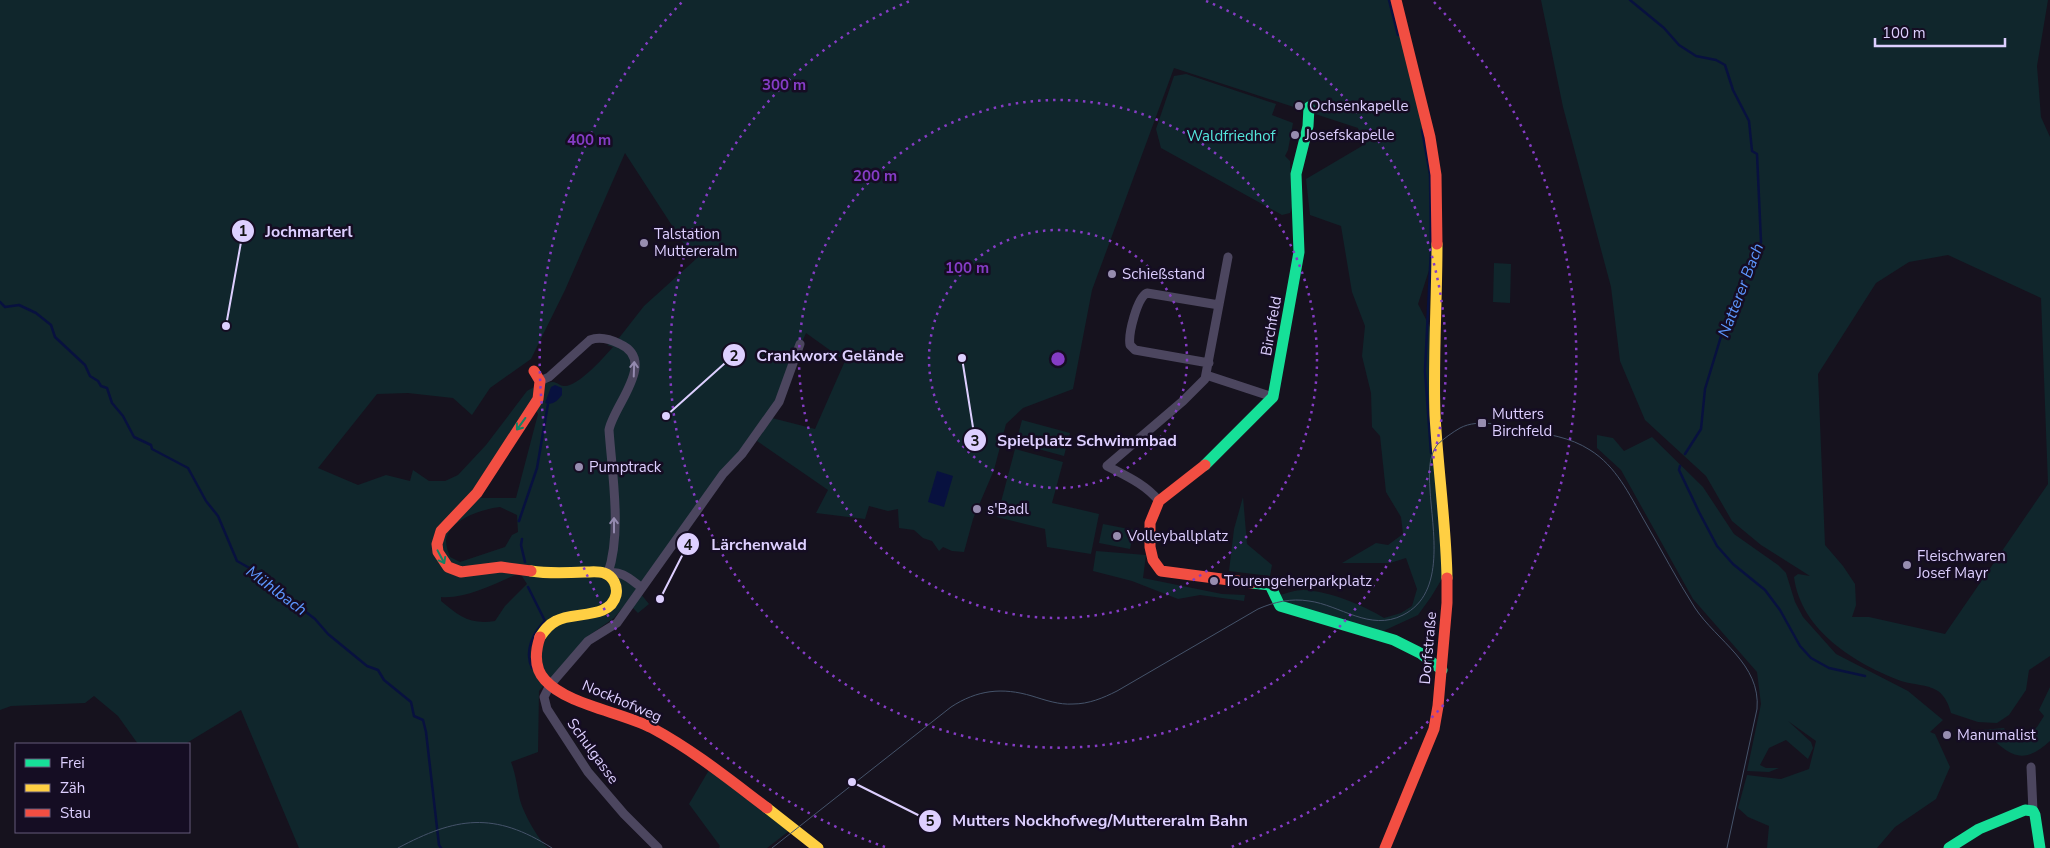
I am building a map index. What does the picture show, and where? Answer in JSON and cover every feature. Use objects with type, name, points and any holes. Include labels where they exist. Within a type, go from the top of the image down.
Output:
[{"type":"street","name":"Dorfstraße","points":[[1385,848],[1398,812],[1430,741],[1438,706],[1442,670],[1447,572],[1435,412],[1438,210],[1436,175],[1430,137],[1396,0]]},
{"type":"street","name":"Birchfeld","points":[[1274,397],[1299,252],[1296,174],[1308,126],[1309,107]]},
{"type":"street","points":[[1159,501],[1152,492],[1137,481],[1107,466],[1183,401],[1200,385],[1206,375],[1228,257]]},
{"type":"street","points":[[1209,363],[1135,350],[1130,345],[1130,334],[1139,301],[1147,293],[1220,305]]},
{"type":"street","points":[[608,573],[612,560],[614,529],[609,430],[612,418],[632,382],[635,366],[632,354],[625,346],[602,338],[590,340],[549,377],[537,376],[541,389],[538,398],[477,493],[441,530],[437,544],[438,552],[445,564],[452,570],[461,572],[501,567],[542,573],[608,573],[614,572],[623,574],[641,587]]},
{"type":"street","points":[[608,573],[614,580],[617,589],[616,597],[608,607],[598,612],[564,617],[551,623],[542,634],[538,645],[537,660],[542,677],[550,685],[588,641],[617,623],[723,474],[742,454],[779,402],[800,344]]},
{"type":"street","points":[[1206,375],[1274,397],[1216,455],[1186,482],[1159,501],[1150,522],[1150,547],[1153,560],[1161,571],[1270,585],[1280,606],[1394,640],[1420,653],[1442,670]]},
{"type":"street","name":"Schulgasse","points":[[550,685],[544,698],[545,705],[582,764],[624,814],[658,848]]},
{"type":"street","name":"Nockhofweg","points":[[550,685],[578,700],[651,728],[720,772],[818,848]]},
{"type":"street","points":[[2031,767],[2033,811],[2043,846]]},
{"type":"street","points":[[1949,848],[1979,829],[2008,816],[2025,810],[2033,811]]},
{"type":"green space","points":[[0,0],[1396,0],[1421,120],[1429,174],[1434,255],[1418,304],[1431,329],[1443,577],[1418,615],[1381,632],[1288,606],[1280,595],[1303,590],[1324,593],[1366,608],[1384,618],[1401,613],[1412,606],[1417,589],[1406,558],[1390,563],[1342,563],[1376,543],[1388,545],[1403,534],[1401,517],[1386,492],[1380,436],[1372,427],[1371,393],[1362,356],[1365,326],[1352,292],[1341,226],[1310,215],[1306,179],[1362,146],[1358,128],[1174,68],[1092,290],[1073,389],[1023,408],[1006,424],[994,470],[973,519],[964,552],[952,551],[943,547],[939,551],[932,541],[923,538],[914,530],[899,528],[898,509],[888,511],[869,506],[865,519],[816,513],[828,490],[757,441],[772,418],[815,429],[845,361],[806,333],[776,401],[646,580],[614,618],[587,637],[539,691],[538,752],[511,762],[520,800],[525,812],[535,832],[548,848],[299,848],[241,710],[187,743],[137,743],[118,716],[94,696],[85,703],[11,706],[0,710]],"holes":[[[625,153],[682,241],[696,259],[644,306],[619,338],[607,345],[613,347],[597,364],[583,377],[570,385],[563,386],[550,382],[527,391],[486,445],[458,475],[445,481],[429,481],[413,470],[410,481],[386,475],[358,485],[318,468],[377,394],[408,393],[453,398],[472,415],[490,388],[531,359],[565,290]],[[536,411],[538,414],[516,498],[480,498]],[[500,507],[517,515],[518,532],[512,535],[505,547],[460,562],[450,557],[446,541],[453,527],[476,513]],[[520,573],[527,584],[505,606],[495,621],[479,622],[465,618],[441,601],[441,597],[461,596],[471,593]]]},
{"type":"green space","points":[[1541,0],[2048,0],[2037,66],[2041,117],[2050,137],[2050,656],[2029,670],[2026,690],[2009,715],[1997,723],[1978,722],[1951,713],[1943,695],[1938,691],[1929,687],[1901,681],[1884,674],[1849,655],[1833,643],[1807,614],[1799,596],[1794,577],[1798,574],[1810,576],[1761,545],[1732,521],[1706,476],[1645,420],[1620,361],[1611,287],[1563,107]],"holes":[[[1948,255],[2041,298],[2048,484],[1945,634],[1869,617],[1852,617],[1856,605],[1855,584],[1825,545],[1818,374],[1876,283],[1909,262]]]},
{"type":"green space","name":"Waldfriedhof","points":[[1186,74],[1276,104],[1272,115],[1293,123],[1288,150],[1285,156],[1290,161],[1292,207],[1290,213],[1282,215],[1161,148],[1156,129],[1174,76]]},
{"type":"green space","points":[[1494,263],[1511,264],[1510,303],[1493,302]]},
{"type":"green space","points":[[1022,420],[1070,433],[1064,456],[1016,443]]},
{"type":"green space","points":[[1597,435],[1613,438],[1624,451],[1652,437],[1703,487],[1734,534],[1778,565],[1786,573],[1795,602],[1803,617],[1836,654],[1908,691],[1943,720],[1930,732],[1935,734],[1950,767],[1936,799],[1895,827],[1877,848],[1767,848],[1769,826],[1748,817],[1738,808],[1747,775],[1781,779],[1809,769],[1816,741],[1788,721],[1811,742],[1813,748],[1808,759],[1786,740],[1769,748],[1760,765],[1766,768],[1779,768],[1769,772],[1747,771],[1761,704],[1757,672],[1693,599],[1621,470],[1597,448]]},
{"type":"green space","points":[[1015,449],[1063,462],[1052,503],[1099,514],[1091,554],[1047,547],[1045,529],[997,517]]},
{"type":"green space","points":[[1243,497],[1247,544],[1272,565],[1270,576],[1229,571],[1234,529]]},
{"type":"green space","name":"Volleyballplatz","points":[[1103,524],[1134,530],[1130,549],[1099,543]]},
{"type":"green space","points":[[1096,551],[1146,555],[1143,578],[1222,594],[1245,595],[1244,601],[1200,595],[1178,599],[1132,581],[1093,571]]},
{"type":"green space","points":[[640,593],[649,604],[638,613],[632,607]]},
{"type":"green space","points":[[2050,687],[2050,741],[2039,749],[2022,756],[2014,754],[1999,745],[1982,730],[2004,728],[2010,737],[2024,739],[2037,727],[2044,716],[2039,710]]},
{"type":"green space","points":[[709,770],[789,831],[767,848],[719,848],[720,846],[689,804]]},
{"type":"shaded area","points":[[555,385],[562,388],[562,395],[553,403],[545,403],[551,387]]},
{"type":"shaded area","points":[[974,440],[978,440],[982,446],[978,452],[974,452],[970,448],[970,444]]},
{"type":"shaded area","points":[[937,471],[953,476],[944,507],[928,502]]},
{"type":"waterway","points":[[1389,0],[1398,35]]},
{"type":"waterway","name":"Natterer Bach","points":[[1630,0],[1664,28],[1679,45],[1696,56],[1716,60],[1725,65],[1733,90],[1749,121],[1752,151],[1757,154],[1761,242],[1726,320],[1705,389],[1701,429],[1685,454]]},
{"type":"waterway","points":[[1422,130],[1430,174],[1431,249],[1425,371],[1431,453]]},
{"type":"waterway","name":"Mühlbach","points":[[0,302],[5,307],[19,305],[36,313],[51,325],[55,337],[85,365],[90,376],[98,381],[101,386],[107,388],[112,403],[123,416],[134,437],[151,445],[152,449],[188,468],[206,501],[218,516],[237,561],[253,570],[280,595],[288,598],[315,619],[328,634],[367,666],[378,670],[384,680],[411,702],[414,716],[423,720],[426,732],[439,845],[441,848]]},
{"type":"waterway","points":[[519,521],[537,468],[548,404]]},
{"type":"waterway","name":"Natterer Bach","points":[[1680,466],[1679,470],[1717,546],[1733,564],[1765,590],[1780,610],[1800,646],[1811,658],[1829,668],[1865,676]]},
{"type":"waterway","points":[[522,539],[521,545],[525,562]]},
{"type":"waterway","points":[[528,587],[545,621],[537,631],[529,649],[532,668]]},
{"type":"tram line","points":[[772,848],[951,707],[970,697],[1000,691],[1021,693],[1063,704],[1079,704],[1096,700],[1117,691],[1258,609],[1283,601],[1296,600],[1321,603],[1355,616],[1379,621],[1403,615],[1417,605],[1426,592],[1431,576],[1434,559],[1434,541],[1429,472],[1434,450],[1442,440],[1460,428],[1483,423],[1566,439],[1590,450],[1607,464],[1615,472],[1627,491],[1695,608],[1745,666],[1752,679],[1756,693],[1757,709],[1727,848]]},
{"type":"tram line","points":[[398,848],[438,830],[475,822],[512,828],[552,848]]},
{"type":"traffic: fast","points":[[1205,465],[1273,397],[1299,252],[1296,174],[1308,126],[1309,107]]},
{"type":"traffic: fast","points":[[1252,583],[1270,585],[1280,606],[1394,640],[1420,653],[1442,670]]},
{"type":"traffic: fast","points":[[1949,848],[1979,829],[2025,810],[2033,811],[2035,815],[2040,848]]},
{"type":"traffic: slow","points":[[1437,244],[1435,415],[1447,578]]},
{"type":"traffic: slow","points":[[531,571],[551,573],[602,572],[612,579],[616,588],[616,595],[612,603],[606,608],[599,612],[572,616],[556,621],[548,626],[540,637]]},
{"type":"traffic: slow","points":[[767,808],[818,848]]},
{"type":"traffic: jam","points":[[1396,0],[1430,137],[1436,175],[1437,244]]},
{"type":"traffic: jam","points":[[531,571],[501,567],[461,572],[448,567],[438,552],[437,544],[441,531],[477,493],[538,399],[540,381],[534,371]]},
{"type":"traffic: jam","points":[[1205,465],[1159,501],[1150,523],[1150,547],[1153,560],[1161,571],[1252,583]]},
{"type":"traffic: jam","points":[[1385,848],[1434,729],[1438,706],[1447,603],[1447,578]]},
{"type":"traffic: jam","points":[[540,637],[536,654],[537,665],[541,675],[555,689],[581,702],[640,722],[652,728],[697,756],[767,808]]},
{"type":"place","name":"Ochsenkapelle","points":[[1299,106]]},
{"type":"place","name":"Josefskapelle","points":[[1295,135]]},
{"type":"place","name":"Talstation Muttereralm","points":[[644,243]]},
{"type":"place","name":"Schießstand","points":[[1112,274]]},
{"type":"place","name":"Jochmarterl","points":[[226,326]]},
{"type":"place","name":"Spielplatz Schwimmbad","points":[[962,358]]},
{"type":"place","name":"Crankworx Gelände","points":[[666,416]]},
{"type":"place","name":"Mutters Birchfeld","points":[[1482,423]]},
{"type":"place","name":"Pumptrack","points":[[579,467]]},
{"type":"place","name":"s'Badl","points":[[977,509]]},
{"type":"place","name":"Volleyballplatz","points":[[1117,536]]},
{"type":"place","name":"Fleischwaren Josef Mayr","points":[[1907,565]]},
{"type":"place","name":"Tourengeherparkplatz","points":[[1214,581]]},
{"type":"place","name":"Lärchenwald","points":[[660,599]]},
{"type":"place","name":"Manumalist","points":[[1947,735]]},
{"type":"place","name":"Mutters Nockhofweg/Muttereralm Bahn","points":[[852,782]]}]
